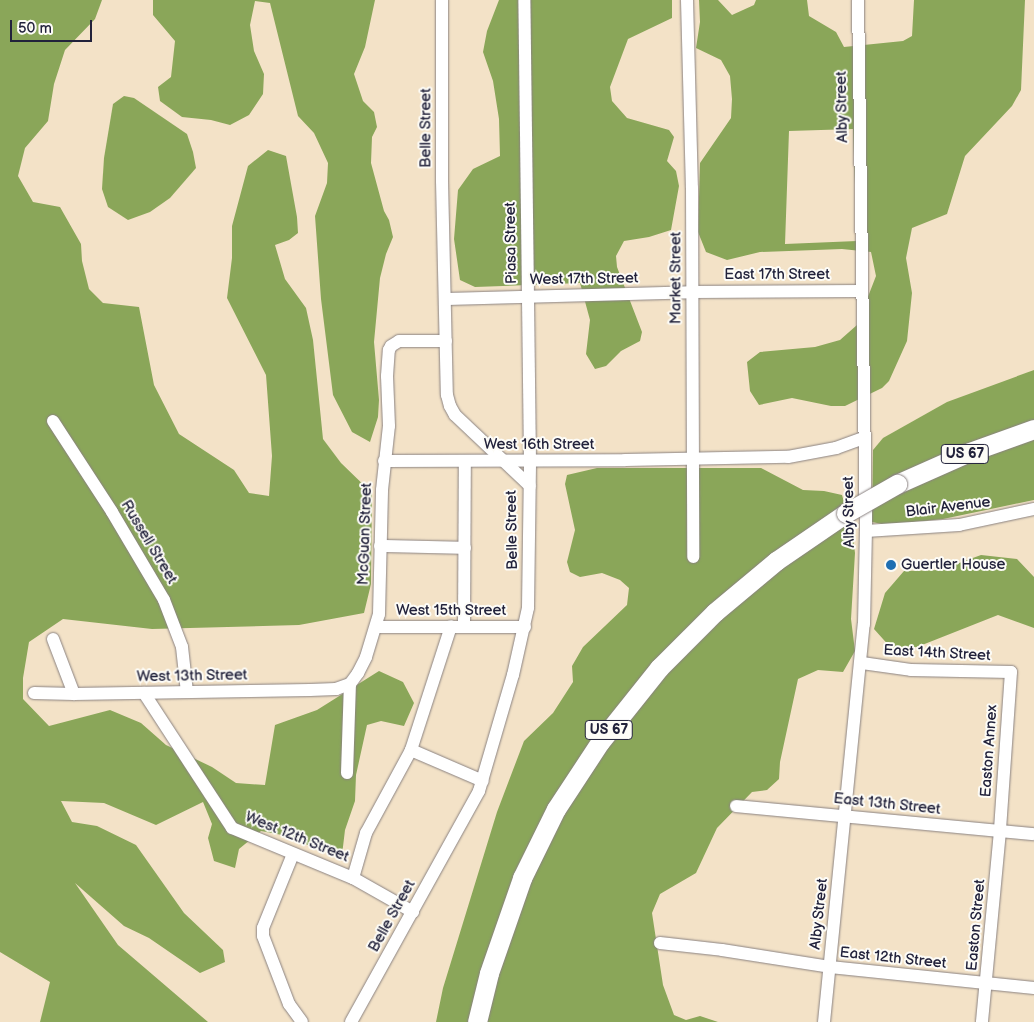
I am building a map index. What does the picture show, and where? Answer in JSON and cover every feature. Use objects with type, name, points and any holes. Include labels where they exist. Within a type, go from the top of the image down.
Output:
[{"type":"highway","name":"US 67","points":[[477,1022],[489,973],[522,878],[556,809],[600,742],[659,668],[715,612],[776,561],[846,513],[897,484],[968,453],[1034,430]]},
{"type":"street","name":"Belle Street","points":[[351,1022],[468,814],[483,781],[525,627],[528,608],[530,486],[455,415],[450,406],[446,380],[447,299],[442,181],[442,0]]},
{"type":"street","name":"Piasa Street","points":[[524,0],[530,486]]},
{"type":"street","name":"Market Street","points":[[687,0],[692,188],[694,557]]},
{"type":"street","name":"Alby Street","points":[[824,1022],[862,663],[866,530],[858,0]]},
{"type":"street","name":"East 17th Street","points":[[692,292],[862,291]]},
{"type":"street","name":"West 17th Street","points":[[447,299],[692,292]]},
{"type":"street","name":"McGuan Street","points":[[347,773],[350,684],[366,656],[377,627],[379,614],[384,461],[389,426],[388,355],[391,346],[399,341],[446,341]]},
{"type":"street","name":"Russell Street","points":[[54,421],[112,512],[164,600],[182,647],[187,692]]},
{"type":"street","name":"West 16th Street","points":[[384,461],[694,459],[806,455],[864,438]]},
{"type":"street","points":[[464,626],[465,461]]},
{"type":"street","name":"Blair Avenue","points":[[866,530],[960,524],[1034,509]]},
{"type":"street","points":[[380,546],[464,548]]},
{"type":"street","points":[[353,878],[366,833],[411,750],[451,626]]},
{"type":"street","name":"West 15th Street","points":[[377,627],[525,627]]},
{"type":"street","points":[[53,639],[74,694]]},
{"type":"street","name":"East 14th Street","points":[[862,663],[912,670],[1011,672]]},
{"type":"street","name":"Easton Annex","points":[[1000,831],[1011,672]]},
{"type":"street","name":"West 13th Street","points":[[34,692],[74,694],[310,690],[336,688],[350,684]]},
{"type":"street","name":"West 12th Street","points":[[144,693],[232,828],[353,878],[412,912]]},
{"type":"street","points":[[411,750],[483,781]]},
{"type":"street","name":"East 13th Street","points":[[736,806],[1034,834]]},
{"type":"street","name":"Easton Street","points":[[982,1022],[1000,831]]},
{"type":"street","points":[[293,854],[263,928],[265,944],[289,1004],[302,1022]]},
{"type":"street","name":"East 12th Street","points":[[660,943],[722,950],[830,967],[1034,988]]},
{"type":"green space","points":[[0,0],[102,0],[95,19],[65,50],[54,84],[48,121],[25,148],[18,176],[33,202],[60,207],[81,244],[82,261],[89,289],[103,303],[139,307],[154,385],[179,434],[234,470],[249,493],[269,496],[272,456],[266,375],[227,298],[232,258],[232,226],[248,166],[268,150],[286,156],[298,233],[289,240],[275,245],[285,279],[306,308],[313,340],[323,439],[341,463],[372,493],[371,584],[364,613],[299,625],[152,629],[63,619],[29,642],[23,678],[23,699],[49,726],[110,710],[141,723],[166,745],[212,767],[236,783],[265,785],[275,725],[317,710],[379,671],[403,682],[414,703],[404,726],[381,721],[367,725],[356,775],[355,801],[345,830],[342,855],[313,847],[282,835],[261,831],[239,849],[235,868],[214,861],[208,838],[212,824],[203,802],[156,825],[104,803],[61,801],[72,822],[97,826],[136,845],[184,913],[223,950],[225,962],[200,973],[149,938],[124,926],[75,883],[118,945],[208,1022],[40,1022],[50,982],[0,952]]},
{"type":"green space","points":[[153,0],[375,0],[365,47],[354,74],[363,101],[374,112],[377,127],[372,137],[371,163],[393,237],[386,254],[380,278],[374,342],[379,400],[378,417],[370,442],[352,432],[333,395],[321,299],[315,216],[327,183],[328,163],[314,133],[298,116],[270,3],[255,1],[250,25],[254,51],[264,74],[263,94],[249,115],[230,125],[211,120],[182,117],[160,101],[158,87],[171,77],[175,41],[153,15]]},
{"type":"green space","points":[[499,0],[672,0],[672,18],[628,39],[610,87],[612,101],[627,118],[669,130],[674,137],[667,161],[676,171],[679,186],[671,230],[649,237],[624,241],[616,256],[617,267],[642,332],[640,341],[621,351],[606,366],[595,369],[586,354],[590,320],[580,283],[475,287],[460,280],[454,239],[458,190],[473,169],[500,156],[499,119],[493,81],[483,52],[487,31]]},
{"type":"green space","points":[[699,0],[718,0],[732,15],[754,5],[756,0],[807,0],[809,16],[836,32],[844,47],[903,41],[912,36],[914,0],[1025,0],[1021,90],[1012,106],[965,156],[947,214],[912,228],[906,258],[912,293],[907,341],[889,381],[882,388],[845,406],[831,406],[792,398],[759,405],[750,391],[747,362],[760,352],[815,347],[840,340],[857,325],[876,276],[871,252],[842,249],[760,252],[727,260],[706,252],[698,232],[700,163],[731,118],[732,99],[730,76],[721,60],[696,48],[700,22]],"holes":[[[853,129],[857,241],[785,244],[789,131]]]},
{"type":"green space","points":[[124,96],[134,98],[187,134],[196,168],[170,198],[150,212],[128,220],[108,207],[102,189],[104,158],[113,104]]},
{"type":"green space","points":[[1034,370],[1034,500],[943,519],[887,525],[872,522],[873,450],[883,438],[947,402]]},
{"type":"green space","points":[[597,468],[761,468],[803,490],[824,491],[842,495],[852,530],[855,553],[851,619],[855,651],[843,672],[818,670],[798,679],[780,762],[779,779],[767,790],[752,792],[717,828],[696,873],[660,894],[652,913],[663,985],[674,1015],[686,1020],[700,1016],[718,1022],[436,1022],[443,988],[497,812],[524,741],[553,713],[573,682],[572,666],[583,647],[627,605],[629,588],[620,580],[602,573],[580,577],[570,572],[567,562],[575,530],[565,484],[567,475]]},
{"type":"green space","points":[[981,555],[1017,559],[1034,577],[1034,628],[998,615],[917,647],[892,649],[874,629],[885,593],[904,571],[940,570]]},
{"type":"place","name":"Guertler House","points":[[891,565]]}]
